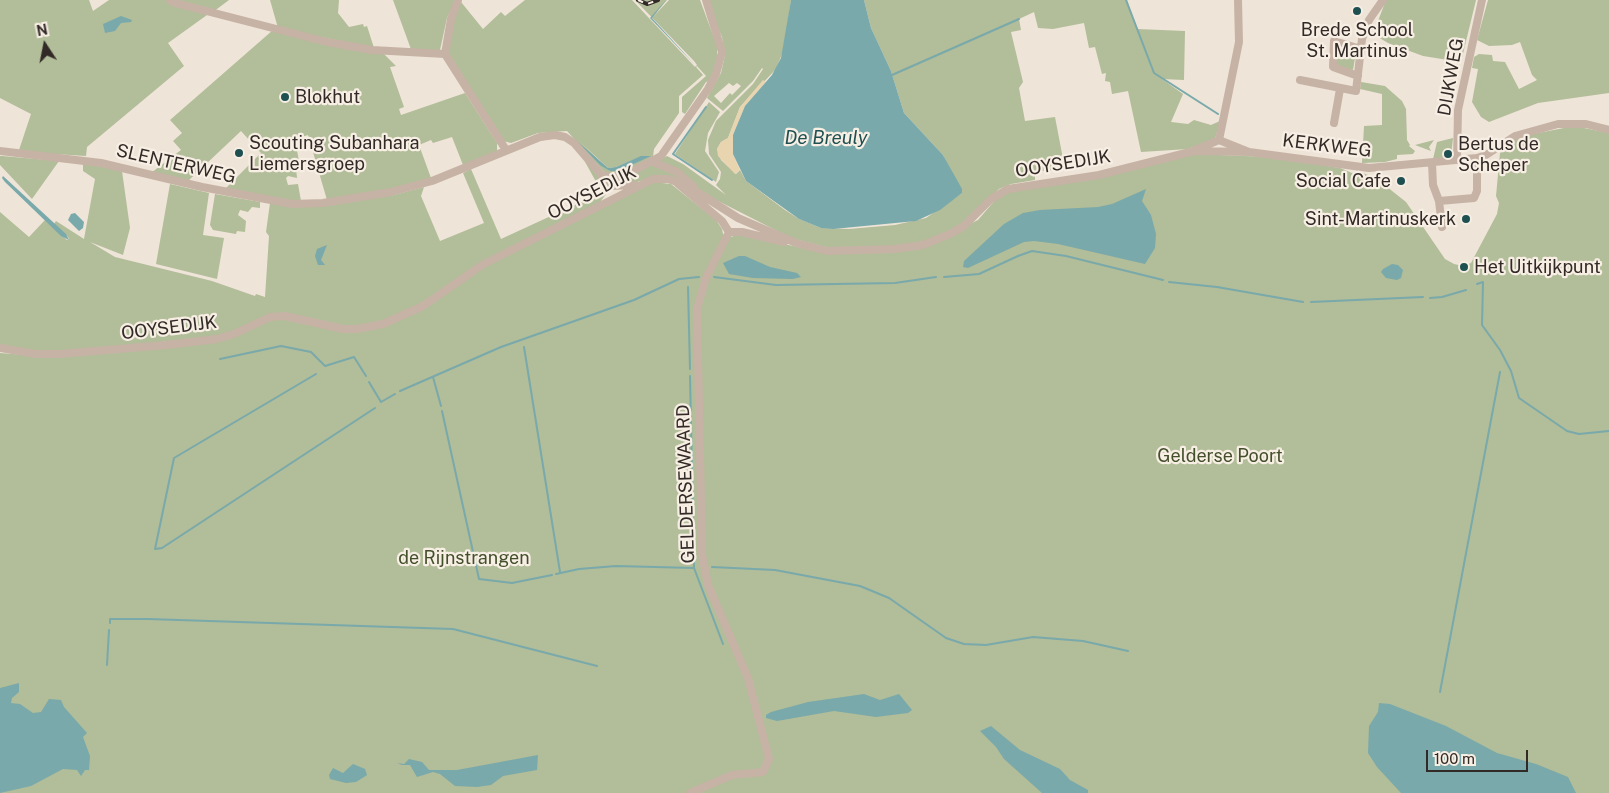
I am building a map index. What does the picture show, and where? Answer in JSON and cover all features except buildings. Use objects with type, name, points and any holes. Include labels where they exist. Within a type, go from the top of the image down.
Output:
[{"type":"street","points":[[170,0],[175,3],[327,42],[372,50],[445,54]]},
{"type":"street","points":[[458,0],[450,19],[445,54],[506,150]]},
{"type":"street","points":[[600,175],[620,178],[653,162],[665,151],[708,89],[722,58],[722,47],[706,0]]},
{"type":"street","points":[[1219,140],[1239,42],[1238,0]]},
{"type":"street","points":[[1300,80],[1356,91],[1360,49],[1368,20],[1383,0]]},
{"type":"street","name":"DIJKWEG","points":[[1457,160],[1458,110],[1482,0]]},
{"type":"street","points":[[1358,76],[1333,67],[1334,42],[1360,49]]},
{"type":"street","points":[[1334,122],[1340,89]]},
{"type":"street","name":"KERKWEG","points":[[1249,152],[1362,167],[1432,163],[1477,158],[1520,134],[1558,124],[1571,123],[1609,130]]},
{"type":"street","name":"SLENTERWEG","points":[[0,151],[101,163],[202,187],[292,204],[323,203],[391,192],[432,181],[506,150],[548,135],[561,136],[574,143],[611,186]]},
{"type":"street","points":[[1194,151],[1219,140],[1249,152]]},
{"type":"street","name":"OOYSEDIJK","points":[[0,348],[36,354],[59,354],[166,345],[217,339],[234,334],[270,317],[285,316],[342,328],[369,327],[401,317],[423,306],[482,265],[637,185],[660,178],[676,182],[696,191],[738,218],[796,243],[827,251],[894,249],[923,245],[964,226],[991,199],[1008,189],[1099,175],[1194,151],[1249,152]]},
{"type":"street","points":[[1439,201],[1474,198],[1477,191],[1477,158]]},
{"type":"street","points":[[653,162],[681,175],[692,184],[696,191]]},
{"type":"street","points":[[1432,163],[1433,185],[1439,201],[1442,227]]},
{"type":"street","points":[[676,182],[722,221],[730,232],[742,232],[787,243],[796,243]]},
{"type":"street","points":[[601,205],[611,186],[637,185]]},
{"type":"street","name":"GELDERSEWAARD","points":[[690,793],[732,775],[763,772],[769,759],[748,678],[708,585],[702,554],[697,308],[706,278],[730,232]]},
{"type":"green space","points":[[0,0],[89,0],[93,11],[109,0],[167,0],[207,15],[168,43],[184,66],[87,147],[86,156],[39,153],[19,150],[31,114],[0,98]]},
{"type":"green space","points":[[173,0],[229,0],[213,12]]},
{"type":"green space","points":[[270,0],[339,0],[338,13],[349,27],[363,24],[364,27],[367,26],[374,48],[278,28]]},
{"type":"green space","points":[[393,0],[455,0],[447,18],[440,50],[412,52]]},
{"type":"green space","points":[[525,0],[632,0],[695,67],[697,65],[694,61],[635,0],[667,0],[653,17],[669,0],[700,0],[717,46],[717,62],[710,81],[706,82],[685,114],[682,112],[682,97],[706,76],[696,67],[703,75],[679,96],[679,113],[654,149],[653,157],[619,175],[605,173],[567,131],[538,133],[511,143],[503,141],[448,52],[453,21],[461,2],[483,29],[501,12],[505,16]],"holes":[[[578,140],[608,168],[616,167],[637,158],[650,156],[619,171],[610,171]]]},
{"type":"green space","points":[[709,0],[791,0],[784,49],[776,69],[740,107],[728,138],[721,142],[717,149],[721,160],[736,174],[740,170],[746,181],[785,210],[799,219],[821,228],[849,229],[895,225],[926,218],[962,193],[943,155],[904,113],[891,71],[871,28],[864,0],[1127,0],[1137,29],[1185,31],[1184,80],[1162,79],[1183,94],[1171,122],[1188,124],[1194,120],[1211,125],[1220,121],[1215,139],[1188,149],[1141,152],[1128,91],[1112,94],[1110,82],[1105,81],[1106,73],[1102,74],[1095,47],[1089,48],[1084,23],[1053,29],[1038,28],[1034,12],[1019,19],[1021,30],[1011,32],[1023,82],[1019,88],[1025,121],[1055,117],[1064,164],[1058,170],[1035,171],[1035,180],[1011,184],[999,189],[963,223],[939,237],[901,247],[829,248],[791,238],[667,175],[660,175],[634,183],[613,184],[605,178],[612,181],[622,179],[667,156],[683,164],[726,195],[716,185],[720,179],[721,172],[709,154],[708,140],[716,121],[753,84],[763,69],[723,111],[707,98],[721,73],[725,55],[722,37],[712,14]],"holes":[[[729,83],[733,86],[737,83],[741,86],[732,95],[730,93],[721,103],[714,96]]]},
{"type":"green space","points":[[1386,0],[1476,0],[1461,62],[1423,56],[1388,43],[1373,34]]},
{"type":"green space","points":[[1488,0],[1609,0],[1609,93],[1538,103],[1489,122],[1481,117],[1472,102],[1478,69],[1472,68],[1474,57],[1479,54],[1492,55],[1493,61],[1505,62],[1519,89],[1537,80],[1532,75],[1520,42],[1512,45],[1489,46],[1477,40]]},
{"type":"green space","points":[[273,30],[384,54],[396,66],[390,67],[404,107],[399,109],[401,115],[465,93],[497,143],[497,151],[463,165],[452,137],[433,143],[431,140],[419,145],[431,178],[407,186],[327,200],[308,135],[295,139],[300,167],[296,168],[297,178],[288,176],[286,178],[288,185],[298,184],[301,201],[284,200],[225,189],[261,153],[241,131],[188,181],[151,173],[181,150],[173,141],[182,133],[170,120]]},
{"type":"green space","points":[[1338,47],[1356,52],[1353,70],[1336,66],[1336,49]]},
{"type":"green space","points":[[1361,82],[1385,86],[1402,101],[1406,109],[1407,140],[1409,146],[1415,151],[1413,154],[1397,155],[1397,159],[1385,162],[1362,163],[1364,126],[1382,125],[1382,94],[1360,89]]},
{"type":"green space","points":[[709,102],[720,112],[708,133],[705,151],[719,172],[716,182],[675,154]]},
{"type":"green space","name":"Gelderse Poort","points":[[1574,126],[1609,133],[1609,793],[0,793],[0,353],[51,357],[218,341],[265,320],[284,318],[346,332],[410,315],[485,265],[653,182],[671,184],[716,220],[722,229],[724,239],[740,234],[824,253],[873,253],[920,249],[978,220],[996,199],[1007,192],[1194,154],[1270,157],[1340,168],[1364,178],[1356,170],[1377,179],[1406,202],[1445,259],[1463,266],[1471,263],[1497,214],[1499,203],[1496,196],[1500,153],[1503,151],[1503,145],[1518,137]]},
{"type":"green space","points":[[553,137],[568,140],[608,188],[608,192],[600,202],[396,317],[361,327],[283,314],[217,336],[87,350],[33,351],[0,346],[0,212],[29,237],[45,220],[67,240],[69,239],[68,237],[54,224],[56,221],[84,239],[95,179],[83,171],[83,163],[122,171],[130,228],[123,255],[90,242],[115,257],[212,281],[255,296],[256,294],[265,297],[269,236],[266,232],[270,203],[297,207],[394,195],[424,187],[421,196],[440,241],[484,223],[463,173],[471,169],[501,239],[599,192],[600,189],[584,160],[572,145],[564,140],[554,138],[530,143]]},
{"type":"green space","points":[[1453,138],[1451,156],[1433,159],[1437,142]]},
{"type":"green space","points":[[1434,140],[1429,147],[1431,151],[1415,145]]},
{"type":"green space","points":[[0,156],[59,161],[32,199],[0,165]]},
{"type":"green space","points":[[170,184],[209,193],[203,235],[224,238],[217,279],[156,264]]},
{"type":"green space","points":[[215,194],[260,202],[260,208],[252,207],[248,212],[240,210],[238,215],[246,221],[245,232],[237,231],[236,234],[213,230],[210,225]]},
{"type":"sand","points":[[763,80],[766,82],[745,106],[733,135],[733,154],[740,170],[735,174],[718,156],[717,149],[721,142],[728,138],[740,107]]},
{"type":"water","points":[[666,0],[652,18],[695,65],[650,18]]},
{"type":"water","name":"De Breuly","points":[[791,0],[864,0],[871,28],[891,71],[904,113],[943,155],[962,189],[962,193],[940,210],[916,221],[833,229],[821,228],[799,219],[746,181],[733,154],[733,135],[745,106],[772,75],[781,58]]},
{"type":"water","points":[[121,16],[132,20],[131,22],[121,23],[115,31],[105,33],[103,24]]},
{"type":"water","points":[[577,141],[608,168],[616,167],[641,156],[651,156],[619,171],[610,171],[600,165]]},
{"type":"water","points":[[3,176],[66,234],[69,240],[61,236],[5,182],[2,178]]},
{"type":"water","points":[[1146,189],[1142,201],[1151,215],[1156,234],[1155,248],[1145,264],[1058,244],[1034,241],[1024,242],[968,268],[963,267],[964,261],[1004,224],[1023,213],[1040,210],[1098,207],[1112,204]]},
{"type":"water","points":[[75,213],[84,222],[83,228],[79,231],[68,220],[71,214]]},
{"type":"water","points":[[327,245],[321,260],[325,265],[318,265],[315,256],[317,249]]},
{"type":"water","points":[[739,256],[745,256],[770,267],[797,273],[801,277],[793,279],[753,278],[729,274],[723,263]]},
{"type":"water","points":[[1392,264],[1398,265],[1403,270],[1401,278],[1397,280],[1386,278],[1381,272]]},
{"type":"water","points":[[19,683],[19,692],[12,698],[11,703],[20,704],[33,713],[41,712],[49,699],[61,700],[64,707],[87,733],[83,737],[90,756],[89,770],[85,770],[81,776],[77,770],[63,769],[31,786],[0,793],[0,688]]},
{"type":"water","points":[[864,694],[880,700],[899,694],[912,710],[908,713],[876,717],[834,711],[777,721],[766,718],[766,715],[771,712],[808,702]]},
{"type":"water","points":[[1379,703],[1390,704],[1446,726],[1497,753],[1536,764],[1568,777],[1576,793],[1401,793],[1377,767],[1368,753],[1369,726],[1378,712]]},
{"type":"water","points":[[991,726],[1020,750],[1060,769],[1070,780],[1088,790],[1088,793],[1042,793],[1004,759],[996,747],[980,731]]},
{"type":"water","points":[[538,755],[537,770],[503,776],[491,785],[477,787],[455,786],[440,774],[433,772],[417,777],[410,765],[397,763],[404,764],[409,759],[422,762],[429,770],[457,770]]},
{"type":"water","points":[[353,764],[365,769],[367,775],[356,782],[346,783],[330,779],[329,775],[333,768],[343,773]]},
{"type":"waterway","points":[[1126,0],[1154,73],[1218,114]]},
{"type":"waterway","points":[[892,75],[1019,19]]},
{"type":"waterway","points":[[706,107],[673,154],[712,180]]},
{"type":"waterway","points":[[944,277],[979,274],[1032,251],[1066,256],[1163,280]]},
{"type":"waterway","points":[[400,391],[501,347],[634,300],[679,279],[699,277]]},
{"type":"waterway","points":[[714,277],[776,285],[895,283],[936,277]]},
{"type":"waterway","points":[[1169,282],[1217,287],[1303,302]]},
{"type":"waterway","points":[[1477,284],[1483,282],[1482,325],[1500,350],[1511,371],[1519,398],[1567,431],[1579,434],[1609,431]]},
{"type":"waterway","points":[[688,287],[690,369]]},
{"type":"waterway","points":[[1430,298],[1442,297],[1466,290]]},
{"type":"waterway","points":[[1311,302],[1423,297]]},
{"type":"waterway","points":[[220,359],[281,346],[311,352],[325,366],[354,357],[366,376]]},
{"type":"waterway","points":[[524,347],[560,572]]},
{"type":"waterway","points":[[1440,692],[1500,372]]},
{"type":"waterway","points":[[316,374],[174,458],[155,549],[162,548],[375,408]]},
{"type":"waterway","points":[[556,574],[579,569],[616,566],[694,568],[690,376]]},
{"type":"waterway","points":[[433,377],[441,406]]},
{"type":"waterway","points":[[369,382],[381,402],[395,394]]},
{"type":"waterway","points":[[442,411],[479,579],[512,583],[552,575]]},
{"type":"waterway","points":[[712,567],[775,570],[860,586],[889,598],[946,638],[964,644],[986,645],[1033,637],[1083,641],[1128,651]]},
{"type":"waterway","points":[[694,568],[723,644]]},
{"type":"waterway","points":[[110,623],[110,619],[148,619],[453,629],[597,666]]},
{"type":"waterway","points":[[107,665],[109,630]]},
{"type":"railway","points":[[638,0],[647,4],[658,0]]},
{"type":"place","name":"Brede School St. Martinus","points":[[1357,11]]},
{"type":"place","name":"Blokhut","points":[[285,97]]},
{"type":"place","name":"Scouting Subanhara Liemersgroep","points":[[239,153]]},
{"type":"place","name":"Bertus de Scheper","points":[[1448,154]]},
{"type":"place","name":"Social Cafe","points":[[1401,181]]},
{"type":"place","name":"Sint-Martinuskerk","points":[[1466,219]]},
{"type":"place","name":"Het Uitkijkpunt","points":[[1464,267]]},
{"type":"park label","name":"de Rijnstrangen","points":[[464,558]]}]
